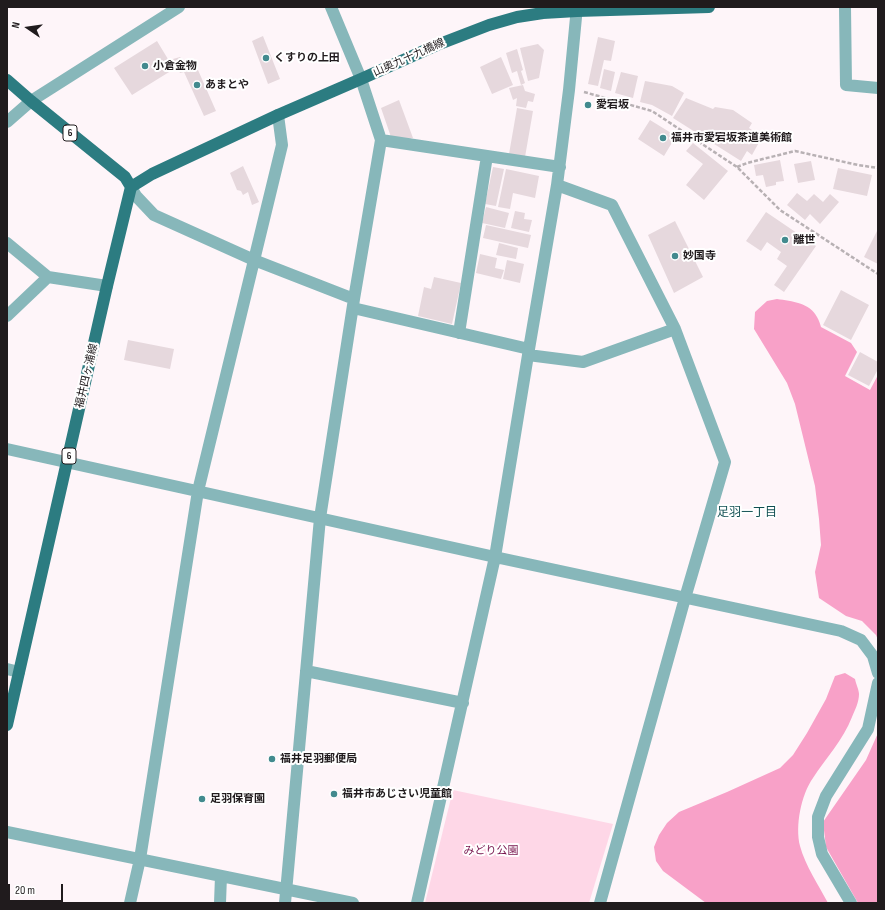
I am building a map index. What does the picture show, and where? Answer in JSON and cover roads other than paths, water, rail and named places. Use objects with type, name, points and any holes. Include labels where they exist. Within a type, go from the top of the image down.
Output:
[{"type":"main road","name":"山奥九十九橋線","points":[[131,187],[152,174],[278,115],[437,45],[488,25],[517,17],[577,9],[709,7]]},
{"type":"main road","name":"6","points":[[7,80],[125,177],[131,187]]},
{"type":"main road","name":"福井四ヶ浦線","points":[[7,725],[131,187]]},
{"type":"street","points":[[7,122],[31,101],[179,7]]},
{"type":"street","points":[[285,903],[320,518],[381,140],[362,79],[331,7]]},
{"type":"street","points":[[845,7],[846,85],[878,88]]},
{"type":"street","points":[[417,903],[495,557],[560,167],[577,9]]},
{"type":"street","points":[[130,903],[140,859],[198,491],[282,145],[278,115]]},
{"type":"street","points":[[381,140],[560,167]]},
{"type":"street","points":[[458,333],[487,156]]},
{"type":"street","points":[[557,185],[612,204],[676,329],[725,462],[685,598],[600,903]]},
{"type":"street","points":[[131,187],[136,196],[154,214],[354,304],[528,352],[583,362],[676,329]]},
{"type":"street","points":[[7,243],[48,278],[107,286]]},
{"type":"street","points":[[7,316],[48,278]]},
{"type":"street","points":[[7,449],[495,557],[841,631],[862,640],[873,656],[878,673]]},
{"type":"street","points":[[7,669],[19,672]]},
{"type":"street","points":[[306,671],[462,703]]},
{"type":"street","points":[[851,903],[822,854],[818,837],[818,817],[826,796],[868,729],[878,683]]},
{"type":"street","points":[[7,832],[353,903]]},
{"type":"street","points":[[220,903],[221,876]]},
{"type":"place","name":"くすりの上田","points":[[266,58]]},
{"type":"place","name":"小倉金物","points":[[145,66]]},
{"type":"place","name":"あまとや","points":[[197,85]]},
{"type":"place","name":"愛宕坂","points":[[588,105]]},
{"type":"place","name":"福井市愛宕坂茶道美術館","points":[[663,138]]},
{"type":"place","name":"離世","points":[[785,240]]},
{"type":"place","name":"妙国寺","points":[[675,256]]},
{"type":"place","name":"福井足羽郵便局","points":[[272,759]]},
{"type":"place","name":"福井市あじさい児童館","points":[[334,794]]},
{"type":"place","name":"足羽保育園","points":[[202,799]]},
{"type":"district","name":"足羽一丁目","points":[[747,513]]},
{"type":"park label","name":"みどり公園","points":[[491,851]]}]
